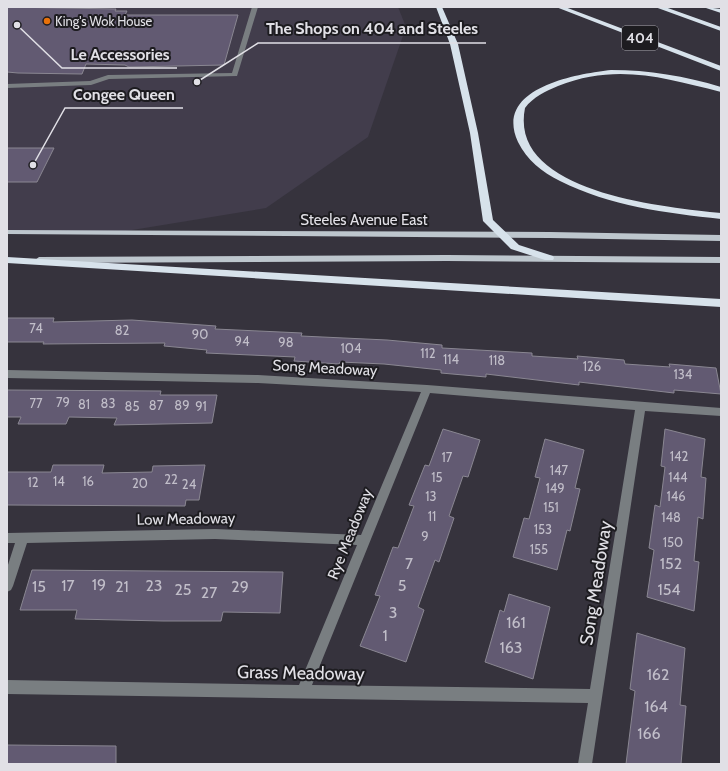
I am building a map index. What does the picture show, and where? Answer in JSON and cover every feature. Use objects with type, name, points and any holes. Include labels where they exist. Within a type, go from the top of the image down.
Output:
[{"type":"highway","points":[[439,7],[454,44],[474,133],[488,221],[515,247],[549,258]]},
{"type":"highway","name":"404","points":[[559,7],[721,69]]},
{"type":"highway","name":"404","points":[[658,7],[721,29]]},
{"type":"highway","points":[[708,7],[721,11]]},
{"type":"highway","points":[[721,90],[683,79],[641,73],[596,72],[564,80],[537,93],[521,108],[518,127],[522,143],[542,166],[579,187],[633,204],[721,216]]},
{"type":"highway","points":[[7,260],[721,302]]},
{"type":"main road","name":"Steeles Avenue East","points":[[7,232],[721,238]]},
{"type":"main road","points":[[7,260],[549,258],[721,260]]},
{"type":"lane","points":[[7,86],[92,83],[108,77],[235,75],[255,7]]},
{"type":"lane","name":"Song Meadoway","points":[[7,374],[258,379],[427,389],[641,407],[721,412]]},
{"type":"lane","name":"Rye Meadoway","points":[[303,691],[427,389]]},
{"type":"lane","name":"Song Meadoway","points":[[585,764],[641,407]]},
{"type":"lane","name":"Low Meadoway","points":[[7,538],[215,534],[365,540]]},
{"type":"lane","points":[[7,586],[23,538]]},
{"type":"lane","name":"Grass Meadoway","points":[[7,687],[595,696]]},
{"type":"shaded area","points":[[7,7],[398,7],[406,27],[368,137],[266,208],[114,233],[7,232]]},
{"type":"building","points":[[7,7],[116,9],[115,11],[127,11],[125,15],[238,15],[224,65],[129,67],[125,65],[86,64],[82,74],[18,73],[7,72]]},
{"type":"building","points":[[7,148],[54,148],[37,182],[7,182]]},
{"type":"building","points":[[7,318],[54,318],[53,322],[132,320],[216,326],[215,329],[302,333],[301,336],[387,340],[442,345],[442,348],[532,353],[532,356],[578,359],[577,356],[624,360],[625,364],[670,367],[669,364],[716,368],[721,394],[674,390],[674,393],[579,382],[579,385],[486,374],[486,377],[441,373],[441,370],[384,364],[340,362],[339,364],[294,361],[295,357],[206,353],[207,350],[164,346],[165,343],[43,344],[44,342],[7,342]]},
{"type":"building","points":[[7,390],[161,391],[160,395],[217,395],[212,423],[114,425],[117,418],[69,417],[66,424],[18,424],[21,417],[7,417]]},
{"type":"building","points":[[443,429],[480,440],[468,477],[463,476],[449,516],[454,518],[439,562],[435,560],[418,607],[424,610],[406,662],[360,646],[380,596],[375,595],[393,547],[398,548],[414,506],[409,505],[425,465],[429,466]]},
{"type":"building","points":[[665,429],[705,439],[701,477],[706,478],[703,519],[698,517],[694,561],[699,562],[694,611],[647,597],[654,550],[649,548],[655,505],[660,507],[665,467],[661,466]]},
{"type":"building","points":[[545,439],[584,450],[575,488],[580,489],[570,531],[567,530],[557,570],[513,557],[524,518],[529,519],[540,478],[535,477]]},
{"type":"building","points":[[53,465],[104,465],[102,473],[152,472],[153,466],[205,465],[199,500],[186,500],[185,506],[7,505],[7,472],[51,472]]},
{"type":"building","points":[[32,570],[283,572],[280,613],[223,612],[221,621],[163,621],[75,619],[77,610],[20,610]]},
{"type":"building","points":[[509,594],[550,607],[533,679],[485,662],[500,610],[504,612]]},
{"type":"building","points":[[637,633],[685,648],[680,705],[686,706],[681,764],[626,764],[635,691],[630,689]]},
{"type":"building","points":[[7,745],[116,746],[116,764],[7,764]]},
{"type":"place","name":"King's Wok House","points":[[47,21]]},
{"type":"place","name":"Le Accessories","points":[[17,25]]},
{"type":"place","name":"The Shops on 404 and Steeles","points":[[197,82]]},
{"type":"place","name":"Congee Queen","points":[[33,165]]}]
